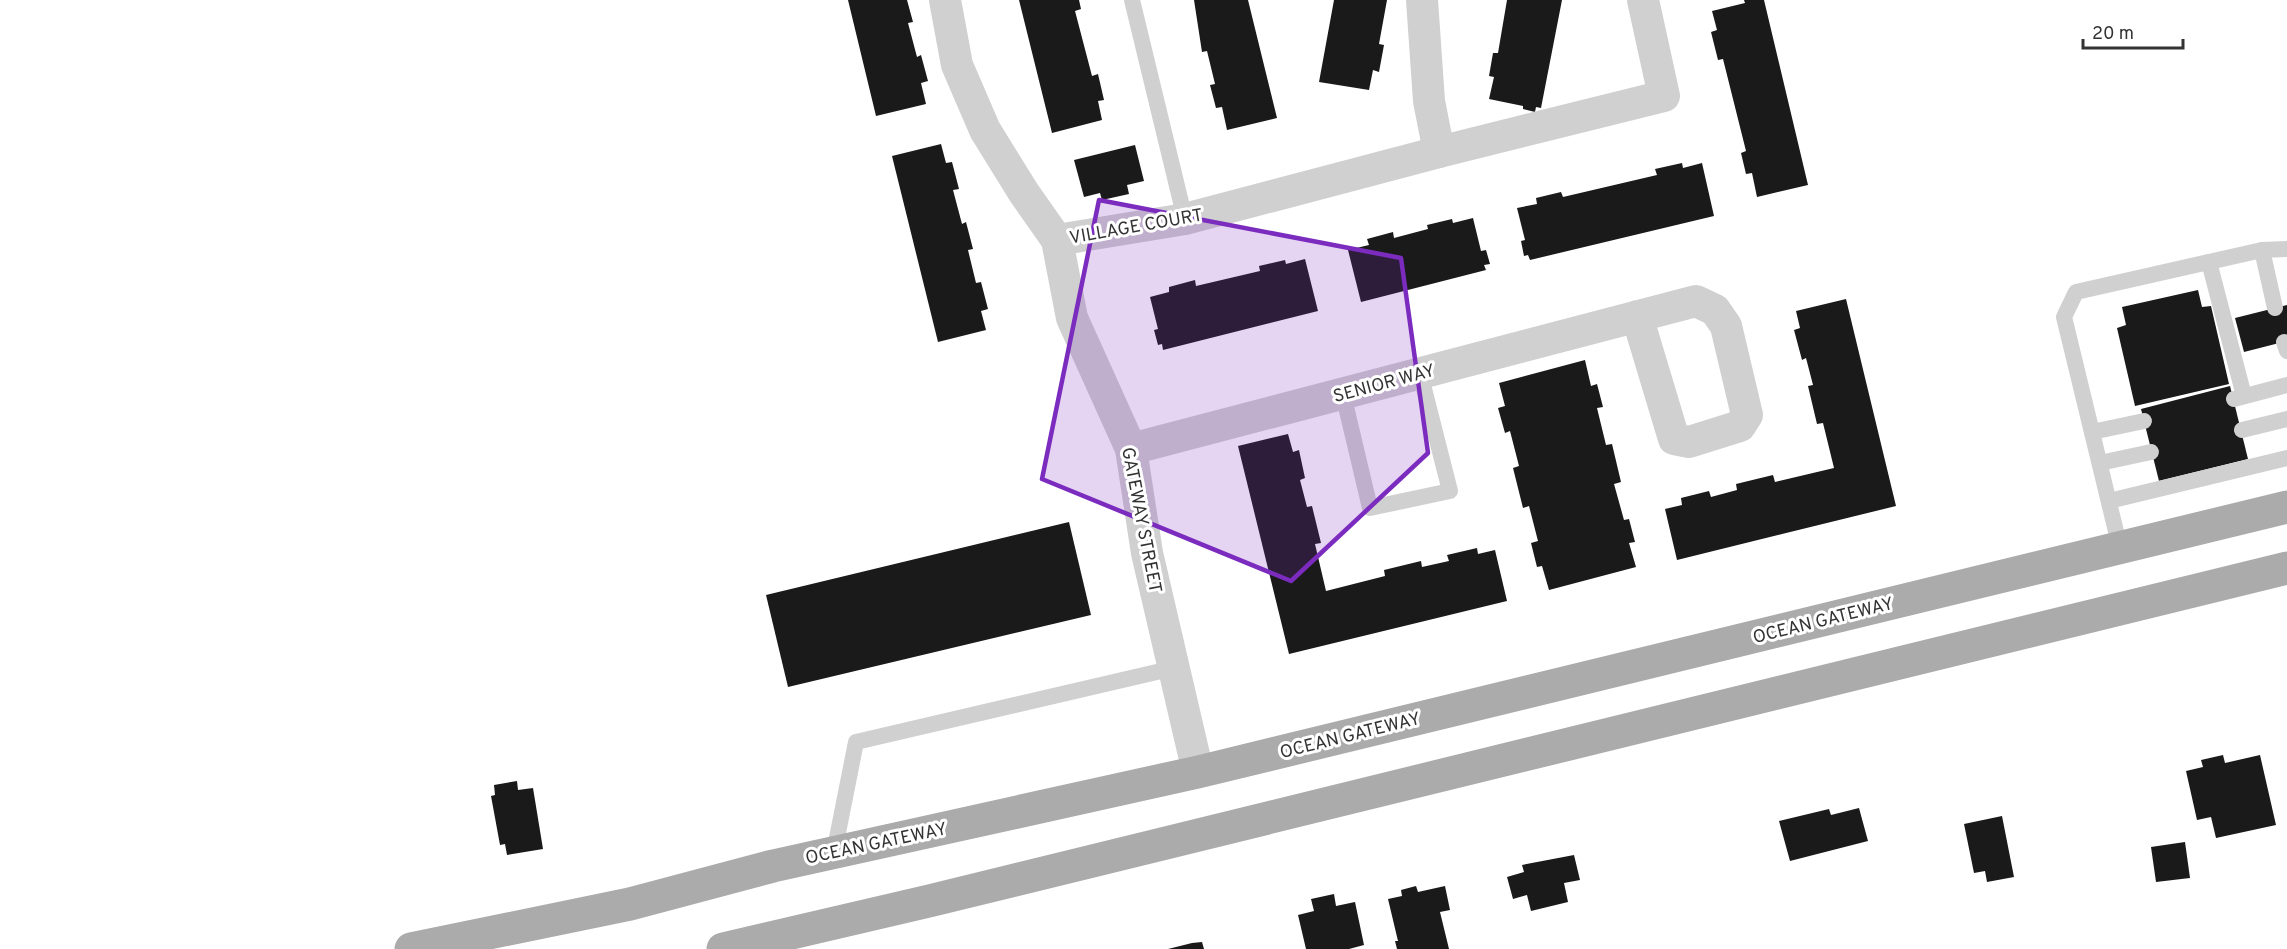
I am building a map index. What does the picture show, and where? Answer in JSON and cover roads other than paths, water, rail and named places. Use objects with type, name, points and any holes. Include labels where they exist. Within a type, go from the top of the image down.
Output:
[{"type":"main road","name":"OCEAN GATEWAY","points":[[411,949],[630,904],[834,853],[1198,772],[2287,507]]},
{"type":"main road","points":[[723,949],[940,898],[2287,568]]},
{"type":"street","name":"VILLAGE COURT","points":[[945,0],[957,65],[986,130],[1024,194],[1057,240],[1185,219],[1664,96],[1643,0]]},
{"type":"street","points":[[1422,0],[1429,101],[1439,152]]},
{"type":"street","name":"GATEWAY STREET","points":[[1057,240],[1072,318],[1131,449],[1147,553],[1198,772]]},
{"type":"street","name":"SENIOR WAY","points":[[1131,449],[1343,394],[1420,373],[1637,316],[1696,301],[1715,310],[1726,326],[1747,415],[1740,426],[1689,442],[1674,439],[1637,316]]},
{"type":"lane","points":[[1132,0],[1185,219]]},
{"type":"lane","points":[[2120,548],[2064,316],[2076,292],[2262,250],[2287,249]]},
{"type":"lane","points":[[2262,250],[2275,308]]},
{"type":"lane","points":[[2209,262],[2239,397],[2287,385]]},
{"type":"lane","points":[[1343,394],[1370,508],[1450,491],[1420,373]]},
{"type":"lane","points":[[2242,430],[2287,420]]},
{"type":"lane","points":[[2092,432],[2144,421]]},
{"type":"lane","points":[[2100,463],[2151,452]]},
{"type":"lane","points":[[2109,501],[2287,458]]},
{"type":"lane","points":[[834,853],[856,742],[1174,668]]}]
